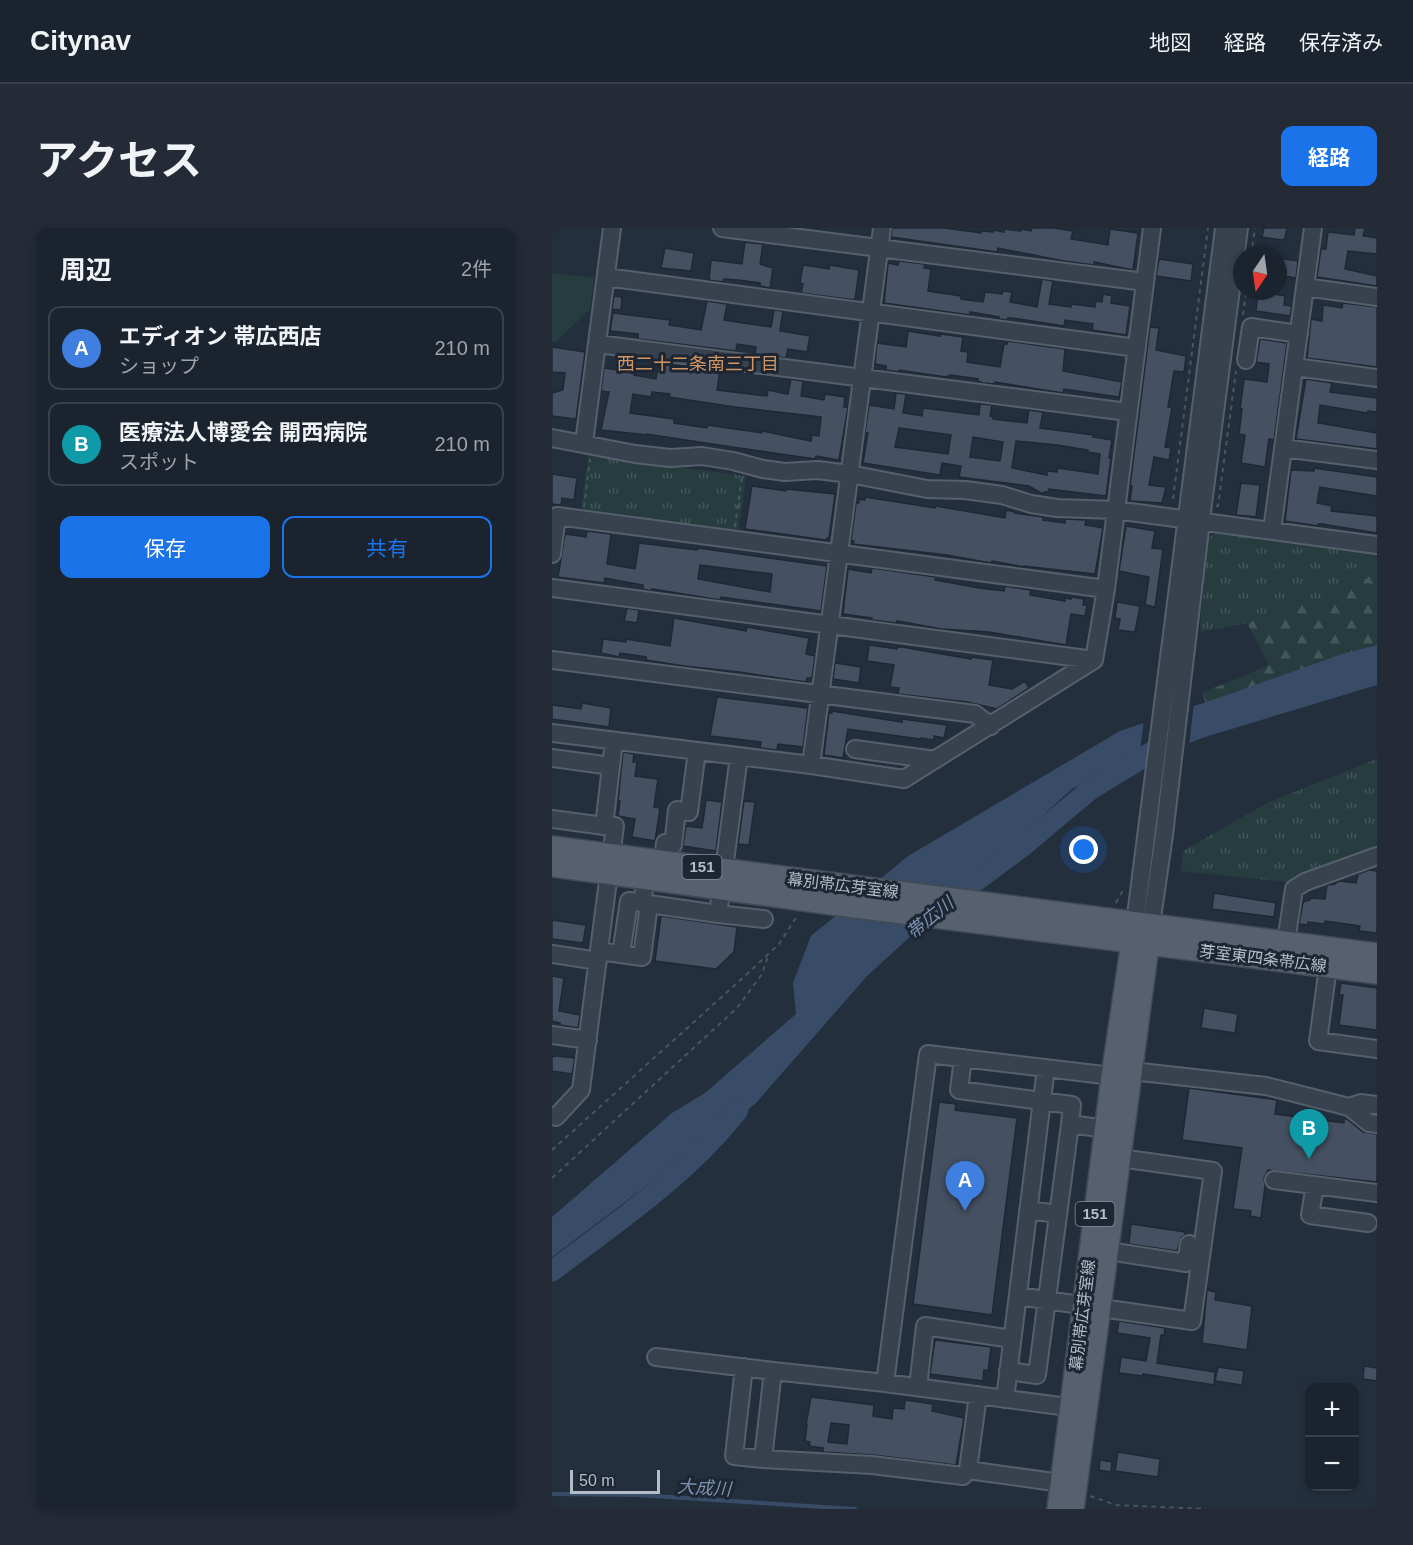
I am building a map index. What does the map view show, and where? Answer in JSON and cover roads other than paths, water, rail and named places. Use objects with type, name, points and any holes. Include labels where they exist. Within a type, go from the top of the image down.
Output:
[{"type":"main road","name":"幕別帯広芽室線","points":[[552,847],[611,864],[646,878],[723,879],[852,886],[1041,910],[1142,933]]},
{"type":"main road","name":"幕別帯広芽室線","points":[[552,866],[663,861],[723,879],[832,904],[1023,929],[1142,933]]},
{"type":"main road","name":"幕別帯広芽室線","points":[[1092,1306],[1108,1251],[1120,1158],[1122,1073],[1142,933]]},
{"type":"main road","name":"芽室東四条帯広線","points":[[1142,933],[1286,942],[1377,954]]},
{"type":"main road","name":"芽室東四条帯広線","points":[[1142,933],[1328,967],[1377,973]]},
{"type":"main road","name":"幕別帯広芽室線","points":[[1071,1505],[1079,1408],[1092,1306],[1106,1129],[1122,1073]]},
{"type":"main road","name":"幕別帯広芽室線","points":[[1071,1505],[1061,1483],[1079,1408]]},
{"type":"street","points":[[588,448],[612,228]]},
{"type":"street","points":[[722,228],[1145,282]]},
{"type":"street","points":[[811,765],[882,228]]},
{"type":"street","points":[[552,733],[811,765],[903,779],[1094,660],[1106,589],[1152,228]]},
{"type":"street","points":[[1142,933],[1164,835],[1184,666],[1193,521],[1224,228]]},
{"type":"street","points":[[1142,933],[1144,844],[1166,674],[1193,521],[1239,228]]},
{"type":"street","points":[[1272,530],[1313,228]]},
{"type":"street","points":[[606,277],[1137,348]]},
{"type":"street","points":[[1305,287],[1377,297]]},
{"type":"street","points":[[1246,360],[1251,327],[1299,334]]},
{"type":"street","points":[[598,344],[1128,412]]},
{"type":"street","points":[[1295,367],[1377,378]]},
{"type":"street","points":[[552,438],[588,448],[670,458],[702,456],[785,472],[817,470],[850,474],[927,489],[965,490],[1002,495],[1031,504],[1057,508],[1115,510],[1377,545]]},
{"type":"street","points":[[1283,448],[1377,460]]},
{"type":"street","points":[[552,554],[557,516],[1106,589]]},
{"type":"street","points":[[552,588],[1094,660]]},
{"type":"street","points":[[552,660],[975,714],[991,726]]},
{"type":"street","points":[[604,826],[614,741]]},
{"type":"street","points":[[855,749],[935,760]]},
{"type":"street","points":[[663,861],[665,843],[673,845],[677,810],[689,812],[696,751]]},
{"type":"street","points":[[718,914],[738,756]]},
{"type":"street","points":[[552,758],[611,766]]},
{"type":"street","points":[[552,819],[615,826],[581,1089],[556,1117],[552,1116]]},
{"type":"street","points":[[1286,942],[1294,889],[1305,882],[1377,855]]},
{"type":"street","points":[[646,878],[646,904]]},
{"type":"street","points":[[552,954],[598,956],[621,954],[629,901],[764,920]]},
{"type":"street","points":[[1328,967],[1318,1041],[1377,1049]]},
{"type":"street","points":[[552,1035],[588,1040]]},
{"type":"street","points":[[885,1383],[928,1054],[1046,1068],[1266,1086],[1349,1107],[1369,1123],[1377,1124]]},
{"type":"street","points":[[963,1058],[959,1090],[1072,1105],[1037,1375],[1008,1371]]},
{"type":"street","points":[[1005,1399],[1046,1068]]},
{"type":"street","points":[[1349,1107],[1361,1103],[1377,1105]]},
{"type":"street","points":[[1070,1124],[1106,1129]]},
{"type":"street","points":[[1018,1296],[1192,1321],[1213,1171],[1120,1158]]},
{"type":"street","points":[[1274,1180],[1377,1193]]},
{"type":"street","points":[[1315,1185],[1310,1215],[1368,1223]]},
{"type":"street","points":[[1028,1210],[1058,1214]]},
{"type":"street","points":[[1108,1251],[1186,1263],[1189,1244]]},
{"type":"street","points":[[918,1387],[925,1326],[1012,1339]]},
{"type":"street","points":[[656,1357],[1079,1408]]},
{"type":"street","points":[[744,1367],[734,1456],[872,1465],[963,1476],[968,1470],[978,1395]]},
{"type":"street","points":[[763,1459],[773,1371]]},
{"type":"street","points":[[968,1470],[1061,1483]]},
{"type":"water","points":[[1377,645],[1377,685],[1205,737],[1073,788],[867,976],[755,1104],[552,1257],[552,1217],[672,1113],[705,1093],[796,1014],[793,983],[811,936],[908,856],[1120,731],[1342,654]]},
{"type":"waterway","name":"帯広川","points":[[941,907],[1023,846],[1091,789],[1152,752]]},
{"type":"waterway","name":"帯広川","points":[[552,1271],[674,1177],[697,1156],[738,1110]]},
{"type":"waterway","name":"大成川","points":[[552,1494],[638,1495],[855,1509]]},
{"type":"place","name":"医療法人博愛会 開西病院","points":[[1309,1159]]},
{"type":"place","name":"エディオン 帯広西店","points":[[965,1211]]},
{"type":"district","name":"西二十二条南三丁目","points":[[698,364]]}]
